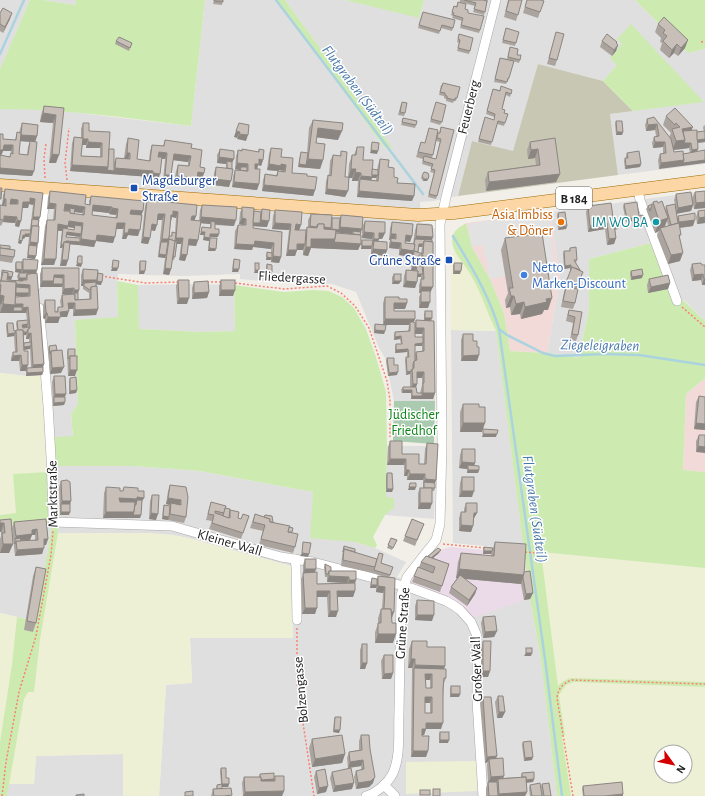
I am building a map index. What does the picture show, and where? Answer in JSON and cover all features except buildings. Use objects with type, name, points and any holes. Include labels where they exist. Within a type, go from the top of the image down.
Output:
[{"type":"main road","name":"B 184","points":[[0,185],[418,215],[443,214],[705,181]]},
{"type":"street","name":"Feuerberg","points":[[443,214],[447,192],[496,0]]},
{"type":"street","name":"Marktstraße","points":[[45,188],[37,282],[46,375],[52,464],[53,522]]},
{"type":"street","points":[[638,190],[640,200],[678,301]]},
{"type":"street","name":"Grüne Straße","points":[[384,784],[392,773],[396,763],[398,751],[400,622],[403,586],[406,577],[436,540],[440,524],[442,453],[440,224],[443,214]]},
{"type":"street","name":"Kleiner Wall","points":[[53,522],[172,526],[281,557],[317,564],[403,586]]},
{"type":"street","points":[[295,559],[297,620]]},
{"type":"street","name":"Großer Wall","points":[[403,586],[446,601],[453,605],[466,616],[475,630],[477,636],[477,700],[483,796]]},
{"type":"street","points":[[366,796],[376,792],[384,784],[395,796]]},
{"type":"path","points":[[67,190],[68,182],[65,163],[69,128]]},
{"type":"path","points":[[45,188],[44,158],[46,144]]},
{"type":"path","points":[[100,276],[146,283],[179,282]]},
{"type":"path","points":[[202,282],[224,282]]},
{"type":"path","name":"Fliedergasse","points":[[231,282],[284,289],[327,286],[341,293],[348,299],[355,306],[365,321],[379,356],[389,391],[390,437]]},
{"type":"path","points":[[678,301],[681,306],[705,327]]},
{"type":"path","name":"Marktstraße","points":[[2,796],[6,762],[19,692],[36,636],[51,555],[53,522]]},
{"type":"path","points":[[444,544],[489,548]]},
{"type":"path","points":[[519,551],[537,553]]},
{"type":"path","name":"Bolzengasse","points":[[297,620],[297,683],[314,796]]},
{"type":"path","points":[[573,796],[557,698],[558,692],[562,685],[570,680],[705,684]]},
{"type":"shaded area","points":[[0,0],[30,0],[0,69]]},
{"type":"shaded area","points":[[43,0],[76,0],[75,5]]},
{"type":"shaded area","points":[[205,0],[277,0],[384,147],[392,149],[285,0],[345,0],[419,17],[424,0],[635,0],[688,53],[705,49],[705,164],[618,175],[610,114],[704,101],[617,39],[622,44],[617,65],[603,81],[538,64],[513,152],[472,141],[458,196],[420,202],[421,223],[429,223],[435,229],[435,401],[394,401],[385,358],[379,348],[356,292],[332,284],[272,282],[240,279],[240,274],[182,276],[118,274],[118,317],[75,321],[78,404],[71,414],[73,437],[54,437],[42,375],[26,376],[0,373],[0,109],[62,111],[191,126]]},
{"type":"shaded area","points":[[538,64],[603,81],[633,111],[610,114],[618,175],[458,196],[472,141],[513,151]]},
{"type":"shaded area","points":[[705,191],[705,321],[684,300],[676,305],[651,243],[589,259],[589,309],[579,358],[547,353],[560,279],[550,212]]},
{"type":"shaded area","points":[[548,212],[557,287],[546,289],[538,241],[500,248],[505,276],[490,279],[483,245],[472,247],[468,224]]},
{"type":"shaded area","points":[[550,212],[560,279],[547,353],[510,351],[504,313],[490,279],[472,247],[466,223]]},
{"type":"shaded area","points":[[453,250],[468,269],[481,293],[496,331],[451,330],[451,264]]},
{"type":"shaded area","points":[[138,285],[234,285],[235,331],[202,332],[138,329]]},
{"type":"shaded area","points":[[451,330],[496,331],[524,550],[453,543]]},
{"type":"shaded area","points":[[0,373],[26,376],[42,375],[49,471],[16,513],[0,515]]},
{"type":"shaded area","points":[[705,378],[705,472],[683,470],[686,394]]},
{"type":"shaded area","points":[[387,446],[436,446],[434,519],[385,515],[394,507],[386,497]]},
{"type":"shaded area","points":[[56,465],[134,466],[200,471],[313,492],[355,542],[375,548],[406,562],[397,577],[448,599],[530,599],[541,659],[557,796],[159,796],[166,685],[192,683],[190,638],[293,638],[291,566],[173,535],[147,533],[58,533],[59,518]]},
{"type":"shaded area","points":[[51,523],[51,532],[43,578],[26,619],[0,613],[0,527]]},
{"type":"shaded area","points":[[58,533],[147,533],[173,535],[291,566],[293,638],[190,638],[192,683],[158,685],[166,685],[159,796],[123,796],[123,754],[36,756],[34,784],[8,784],[24,699],[28,692],[34,691],[40,640]]},
{"type":"shaded area","points":[[451,547],[525,554],[530,599],[473,618],[448,599],[410,583],[415,572],[437,551]]},
{"type":"shaded area","points":[[541,552],[705,568],[705,682],[570,679],[558,687]]},
{"type":"shaded area","points":[[0,613],[17,617],[12,664],[0,742]]},
{"type":"shaded area","points":[[574,682],[705,687],[705,796],[571,796],[562,736],[565,735],[559,694],[566,685]]},
{"type":"shaded area","points":[[124,754],[123,796],[7,796],[8,784],[34,784],[36,756]]},
{"type":"shaded area","points":[[477,761],[478,791],[406,794],[406,762]]},
{"type":"green space","points":[[30,0],[43,0],[75,5],[76,0],[205,0],[191,126],[72,112],[0,109],[0,69]]},
{"type":"green space","points":[[277,0],[285,0],[393,149],[384,147]]},
{"type":"green space","points":[[345,0],[424,0],[419,18]]},
{"type":"green space","points":[[635,0],[705,0],[705,49],[688,53]]},
{"type":"green space","points":[[631,24],[704,102],[633,111],[603,81],[617,65],[610,58],[622,44],[617,39]]},
{"type":"green space","points":[[466,223],[472,247],[490,279],[504,313],[510,351],[547,353],[579,358],[589,309],[589,259],[651,243],[676,305],[683,300],[705,321],[705,378],[686,394],[683,470],[705,472],[705,568],[541,552],[558,686],[570,678],[705,682],[705,687],[574,682],[566,685],[559,695],[565,735],[562,736],[571,796],[557,796],[541,659],[530,599],[496,331],[476,284],[457,255],[452,244],[454,233]]},
{"type":"green space","points":[[117,281],[138,285],[139,329],[202,332],[235,331],[234,285],[284,292],[313,290],[329,291],[342,297],[354,308],[366,329],[386,392],[386,497],[394,498],[394,508],[385,515],[373,537],[377,545],[375,548],[355,542],[310,538],[313,492],[200,471],[134,466],[56,466],[59,518],[58,533],[40,640],[34,692],[28,692],[24,699],[7,796],[0,796],[0,742],[12,664],[17,617],[26,619],[33,632],[51,532],[51,523],[0,527],[0,515],[16,513],[13,474],[49,472],[42,375],[50,375],[54,437],[73,436],[71,414],[78,404],[75,320],[118,317]]},
{"type":"green space","name":"Jüdischer Friedhof","points":[[394,401],[435,401],[434,444],[393,441]]},
{"type":"waterway","points":[[0,54],[24,0]]},
{"type":"waterway","name":"Flutgraben (Südteil)","points":[[276,0],[423,194]]},
{"type":"waterway","name":"Flutgraben (Südteil)","points":[[453,236],[485,293],[499,329],[545,659],[562,796]]},
{"type":"waterway","name":"Ziegeleigraben","points":[[499,329],[507,335],[543,353],[555,356],[606,354],[639,355],[705,365]]},
{"type":"place","name":"Magdeburger Straße","points":[[134,188]]},
{"type":"place","name":"Asia Imbiss & Döner","points":[[561,222]]},
{"type":"place","name":"IM WO BA","points":[[656,222]]},
{"type":"place","name":"Grüne Straße","points":[[449,260]]},
{"type":"place","name":"Netto Marken-Discount","points":[[524,275]]}]
